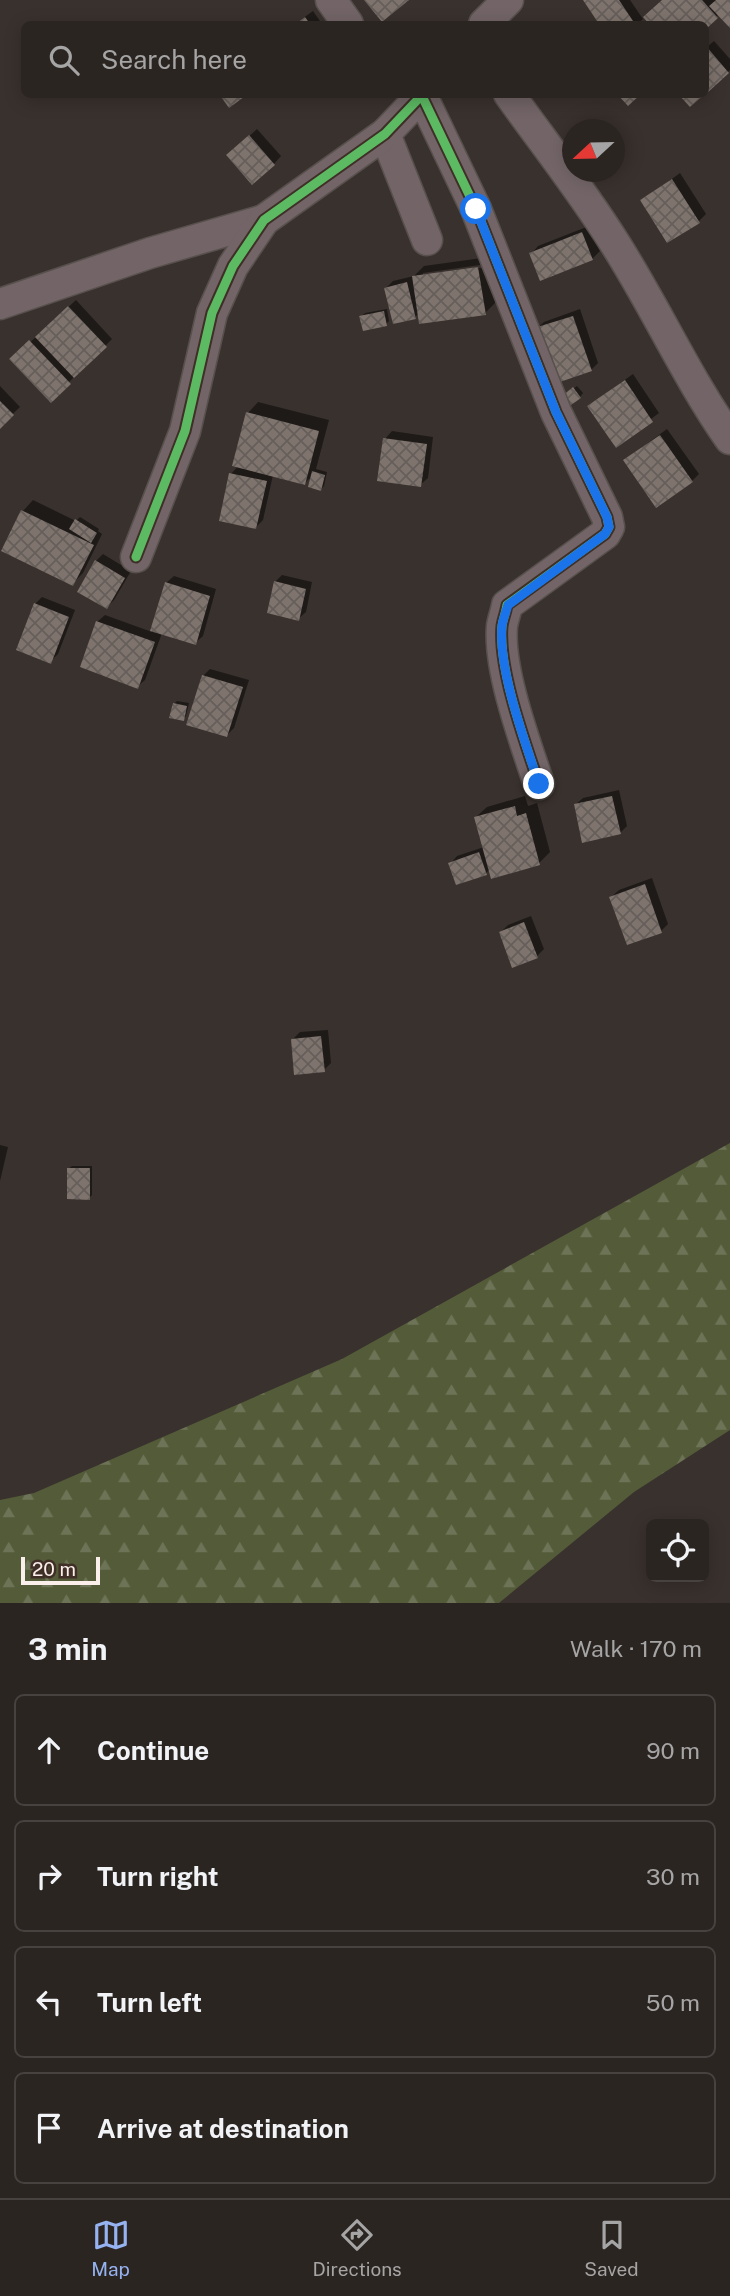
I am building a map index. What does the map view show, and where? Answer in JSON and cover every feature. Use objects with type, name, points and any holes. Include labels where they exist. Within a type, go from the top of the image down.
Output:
[{"type":"street","points":[[331,0],[346,21]]},
{"type":"street","points":[[487,21],[508,0]]},
{"type":"street","points":[[512,98],[613,240],[706,404],[730,439]]},
{"type":"street","points":[[136,558],[185,430],[212,313],[233,266],[264,219],[406,107]]},
{"type":"street","points":[[406,107],[427,240]]},
{"type":"street","points":[[406,107],[476,209],[556,412],[607,517],[609,527],[605,534],[508,605],[502,626],[504,659],[519,725],[539,784]]},
{"type":"street","points":[[0,304],[150,253],[264,219]]},
{"type":"green space","points":[[730,1143],[730,1430],[634,1492],[499,1603],[0,1603],[0,1500],[34,1493],[342,1359]]},
{"type":"building","points":[[364,0],[409,0],[383,21]]},
{"type":"building","points":[[583,0],[619,0],[633,21],[597,21]]},
{"type":"building","points":[[662,0],[702,0],[718,18],[709,26],[709,21],[646,21],[643,17]]},
{"type":"building","points":[[716,0],[730,0],[730,28],[709,6]]},
{"type":"building","points":[[709,50],[729,73],[709,91]]},
{"type":"building","points":[[222,98],[243,98],[229,108]]},
{"type":"building","points":[[621,98],[637,98],[628,106]]},
{"type":"building","points":[[682,98],[700,98],[690,107]]},
{"type":"building","points":[[249,135],[275,165],[252,185],[226,155]]},
{"type":"building","points":[[672,179],[700,223],[667,243],[640,200]]},
{"type":"building","points":[[582,232],[593,260],[540,281],[529,253]]},
{"type":"building","points":[[478,267],[486,315],[419,324],[412,276]]},
{"type":"building","points":[[407,282],[416,319],[393,324],[384,288]]},
{"type":"building","points":[[68,306],[107,347],[74,378],[35,337]]},
{"type":"building","points":[[384,311],[387,326],[363,331],[359,316]]},
{"type":"building","points":[[573,316],[592,371],[554,384],[534,328]]},
{"type":"building","points":[[29,340],[71,384],[51,403],[9,359]]},
{"type":"building","points":[[625,380],[653,422],[616,448],[587,406]]},
{"type":"building","points":[[573,387],[581,398],[568,407],[561,397]]},
{"type":"building","points":[[0,401],[14,415],[0,429]]},
{"type":"building","points":[[246,412],[319,431],[305,485],[232,466]]},
{"type":"building","points":[[660,435],[693,482],[656,508],[623,460]]},
{"type":"building","points":[[383,438],[427,444],[421,487],[377,481]]},
{"type":"building","points":[[312,471],[325,475],[321,491],[308,487]]},
{"type":"building","points":[[229,473],[267,481],[256,529],[219,521]]},
{"type":"building","points":[[21,510],[94,545],[73,586],[1,551]]},
{"type":"building","points":[[75,519],[97,533],[91,543],[69,529]]},
{"type":"building","points":[[95,560],[125,578],[107,609],[77,592]]},
{"type":"building","points":[[274,581],[306,589],[299,621],[267,613]]},
{"type":"building","points":[[165,582],[210,596],[196,645],[150,631]]},
{"type":"building","points":[[34,603],[69,617],[51,664],[16,650]]},
{"type":"building","points":[[96,621],[155,642],[138,689],[80,667]]},
{"type":"building","points":[[202,675],[243,687],[227,737],[186,725]]},
{"type":"building","points":[[173,703],[187,706],[184,721],[169,718]]},
{"type":"building","points":[[612,796],[621,834],[582,843],[574,804]]},
{"type":"building","points":[[515,806],[517,816],[526,813],[540,865],[491,879],[474,817]]},
{"type":"building","points":[[479,852],[487,875],[456,885],[448,863]]},
{"type":"building","points":[[645,884],[662,933],[627,945],[609,897]]},
{"type":"building","points":[[524,922],[538,958],[512,968],[499,932]]},
{"type":"building","points":[[321,1036],[325,1072],[294,1075],[291,1039]]},
{"type":"building","points":[[67,1168],[90,1168],[90,1200],[67,1199]]},
{"type":"cycle path","points":[[136,557],[185,431],[212,313],[233,266],[264,220],[385,134],[419,98]]},
{"type":"cycle path","points":[[423,98],[476,209],[556,412],[607,517],[609,527],[605,534],[507,605],[502,626],[504,663],[539,784]]},
{"type":"route","points":[[476,209],[556,412],[607,517],[609,527],[605,534],[508,605],[502,626],[504,659],[519,725],[539,784]]}]
